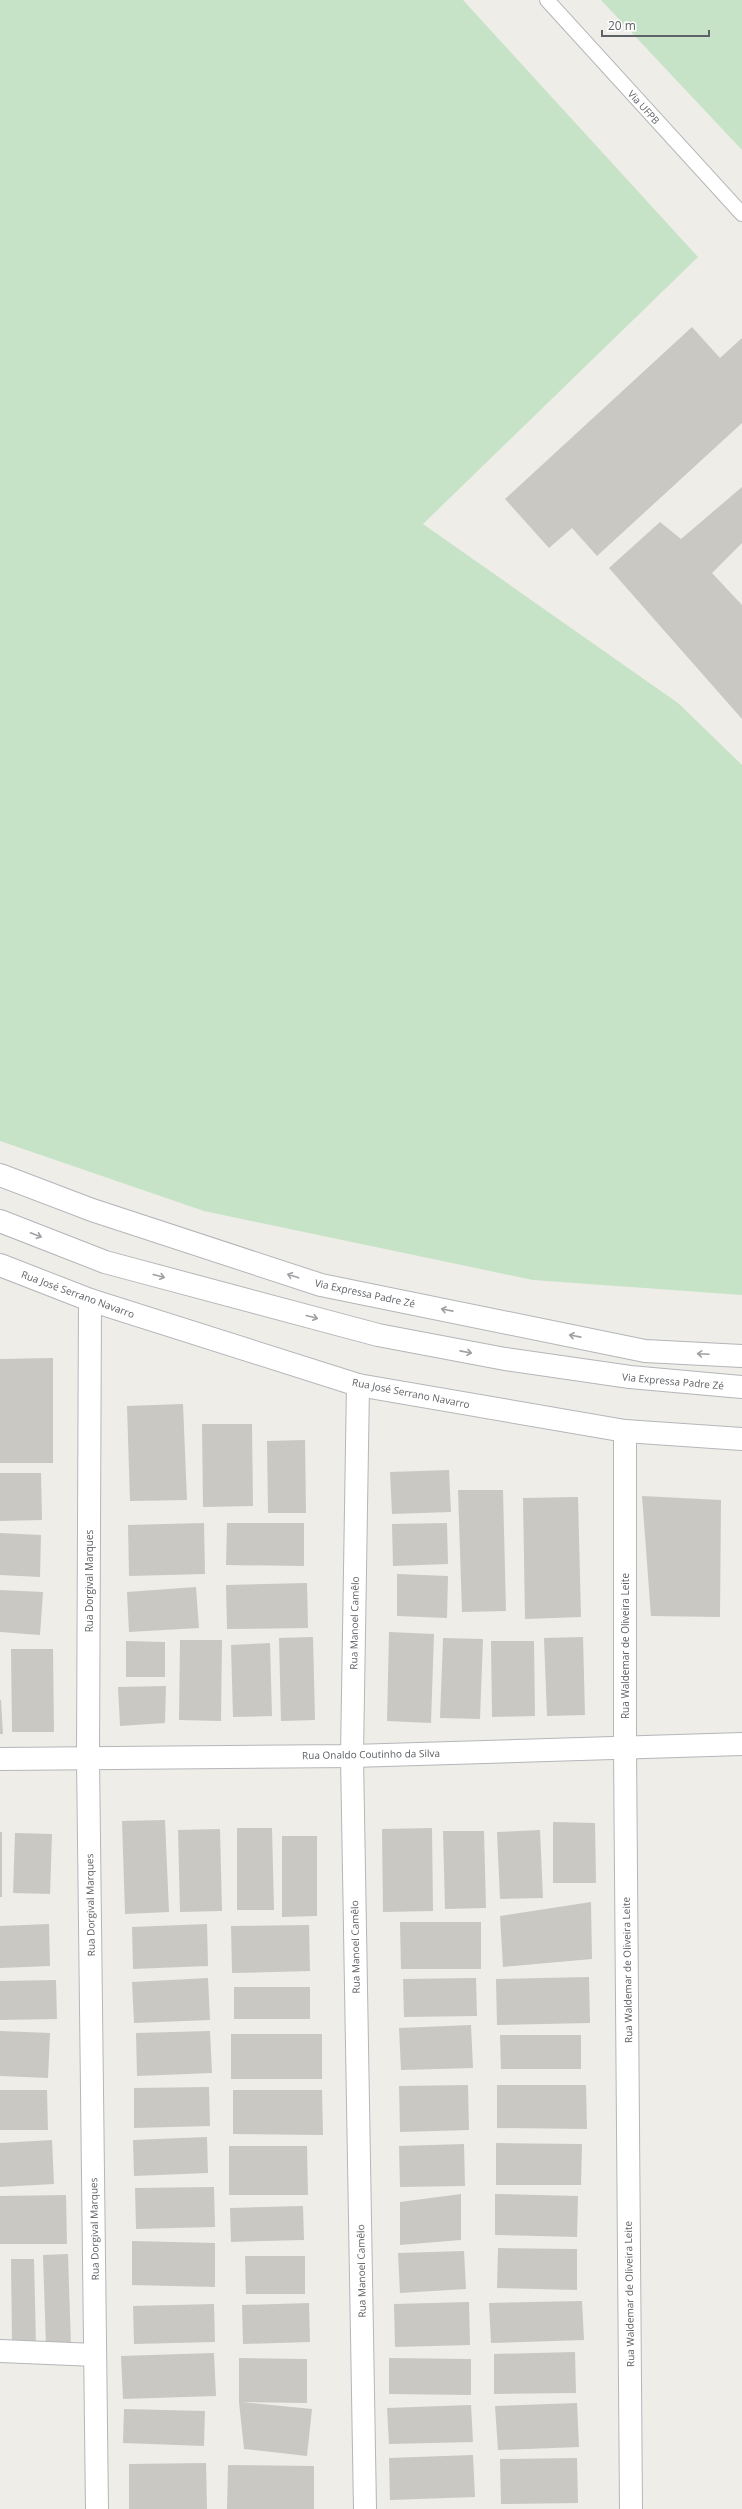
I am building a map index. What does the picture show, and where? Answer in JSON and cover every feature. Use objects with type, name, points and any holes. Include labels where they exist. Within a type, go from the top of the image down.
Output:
[{"type":"street","name":"Via Expressa Padre Zé","points":[[0,1175],[92,1210],[321,1285],[646,1350],[742,1356]]},
{"type":"street","name":"Via Expressa Padre Zé","points":[[0,1221],[105,1262],[378,1335],[505,1359],[622,1376],[742,1387]]},
{"type":"street","name":"Rua José Serrano Navarro","points":[[0,1265],[90,1300],[358,1384],[625,1431],[742,1439]]},
{"type":"street","name":"Rua Dorgival Marques","points":[[90,1300],[88,1757],[97,2509]]},
{"type":"street","name":"Rua Manoel Camêlo","points":[[358,1384],[352,1756],[366,2509]]},
{"type":"street","name":"Rua Waldemar de Oliveira Leite","points":[[625,1431],[624,1747],[631,2509]]},
{"type":"street","name":"Rua Onaldo Coutinho da Silva","points":[[0,1759],[88,1757],[352,1756],[742,1744]]},
{"type":"street","points":[[0,2351],[95,2355]]},
{"type":"lane","name":"Via UFPB","points":[[547,0],[742,214]]},
{"type":"green space","points":[[0,0],[463,0],[698,257],[423,524],[678,703],[742,765],[742,1295],[533,1280],[204,1211],[0,1141]]},
{"type":"green space","points":[[601,0],[742,0],[742,150]]},
{"type":"building","points":[[692,327],[720,358],[742,338],[742,423],[597,556],[572,528],[549,548],[505,499]]},
{"type":"building","points":[[742,487],[742,543],[712,573],[742,605],[742,719],[609,568],[660,522],[681,539]]},
{"type":"building","points":[[53,1358],[53,1463],[0,1463],[0,1359]]},
{"type":"building","points":[[183,1404],[187,1500],[130,1501],[127,1406]]},
{"type":"building","points":[[202,1424],[252,1424],[253,1506],[203,1507]]},
{"type":"building","points":[[305,1440],[306,1513],[268,1513],[267,1441]]},
{"type":"building","points":[[449,1470],[451,1512],[392,1514],[390,1472]]},
{"type":"building","points":[[0,1473],[41,1473],[42,1520],[0,1521]]},
{"type":"building","points":[[458,1490],[503,1490],[506,1611],[462,1612]]},
{"type":"building","points":[[642,1496],[721,1500],[720,1617],[651,1616]]},
{"type":"building","points":[[578,1497],[581,1617],[525,1619],[523,1498]]},
{"type":"building","points":[[204,1523],[205,1574],[129,1576],[128,1525]]},
{"type":"building","points":[[227,1523],[304,1523],[304,1566],[226,1565]]},
{"type":"building","points":[[447,1523],[448,1564],[393,1566],[392,1524]]},
{"type":"building","points":[[0,1533],[41,1535],[40,1577],[0,1575]]},
{"type":"building","points":[[397,1574],[448,1576],[447,1618],[397,1616]]},
{"type":"building","points":[[307,1583],[308,1628],[227,1629],[226,1585]]},
{"type":"building","points":[[196,1587],[199,1628],[129,1632],[127,1592]]},
{"type":"building","points":[[0,1590],[43,1592],[40,1635],[0,1632]]},
{"type":"building","points":[[389,1632],[434,1634],[431,1723],[387,1721]]},
{"type":"building","points":[[313,1637],[315,1720],[281,1721],[279,1638]]},
{"type":"building","points":[[583,1637],[585,1715],[547,1716],[544,1638]]},
{"type":"building","points":[[443,1638],[483,1639],[480,1719],[440,1718]]},
{"type":"building","points":[[180,1640],[222,1640],[221,1721],[179,1720]]},
{"type":"building","points":[[126,1641],[165,1642],[165,1677],[126,1677]]},
{"type":"building","points":[[491,1641],[534,1641],[535,1716],[492,1717]]},
{"type":"building","points":[[270,1643],[272,1716],[233,1717],[231,1645]]},
{"type":"building","points":[[11,1649],[53,1649],[54,1732],[12,1732]]},
{"type":"building","points":[[166,1686],[165,1723],[120,1726],[118,1687]]},
{"type":"building","points":[[1,1700],[3,1734],[0,1734]]},
{"type":"building","points":[[165,1820],[169,1912],[125,1914],[122,1821]]},
{"type":"building","points":[[553,1822],[595,1823],[596,1883],[553,1883]]},
{"type":"building","points":[[237,1828],[272,1828],[274,1910],[237,1910]]},
{"type":"building","points":[[432,1828],[433,1911],[383,1912],[382,1829]]},
{"type":"building","points":[[220,1829],[222,1911],[180,1912],[178,1830]]},
{"type":"building","points":[[540,1830],[543,1898],[500,1899],[497,1832]]},
{"type":"building","points":[[443,1831],[484,1831],[486,1908],[445,1909]]},
{"type":"building","points":[[0,1832],[2,1832],[2,1897],[0,1897]]},
{"type":"building","points":[[15,1833],[52,1834],[50,1894],[13,1893]]},
{"type":"building","points":[[282,1836],[317,1836],[317,1916],[282,1917]]},
{"type":"building","points":[[591,1902],[592,1959],[503,1967],[500,1916]]},
{"type":"building","points":[[400,1922],[481,1922],[481,1969],[401,1969]]},
{"type":"building","points":[[49,1924],[50,1966],[0,1968],[0,1926]]},
{"type":"building","points":[[207,1924],[208,1966],[133,1969],[132,1927]]},
{"type":"building","points":[[309,1925],[310,1971],[232,1973],[231,1926]]},
{"type":"building","points":[[589,1977],[590,2023],[497,2025],[496,1979]]},
{"type":"building","points":[[208,1978],[210,2020],[134,2023],[132,1982]]},
{"type":"building","points":[[476,1978],[477,2016],[404,2017],[403,1979]]},
{"type":"building","points":[[56,1980],[57,2019],[0,2020],[0,1981]]},
{"type":"building","points":[[234,1987],[310,1987],[310,2019],[234,2019]]},
{"type":"building","points":[[471,2025],[473,2068],[401,2070],[399,2028]]},
{"type":"building","points":[[0,2031],[50,2033],[48,2078],[0,2076]]},
{"type":"building","points":[[210,2031],[212,2073],[137,2076],[136,2033]]},
{"type":"building","points":[[231,2034],[322,2034],[322,2079],[231,2079]]},
{"type":"building","points":[[500,2035],[581,2035],[581,2069],[501,2069]]},
{"type":"building","points":[[468,2085],[469,2130],[400,2132],[399,2086]]},
{"type":"building","points":[[497,2085],[586,2085],[587,2129],[497,2128]]},
{"type":"building","points":[[209,2087],[210,2126],[134,2128],[134,2088]]},
{"type":"building","points":[[0,2090],[47,2090],[48,2130],[0,2130]]},
{"type":"building","points":[[233,2090],[322,2090],[323,2135],[233,2134]]},
{"type":"building","points":[[207,2137],[208,2173],[134,2176],[133,2140]]},
{"type":"building","points":[[52,2140],[54,2184],[0,2187],[0,2143]]},
{"type":"building","points":[[496,2143],[582,2144],[581,2185],[496,2185]]},
{"type":"building","points":[[464,2144],[465,2186],[400,2187],[399,2146]]},
{"type":"building","points":[[229,2146],[307,2146],[308,2195],[229,2195]]},
{"type":"building","points":[[214,2187],[215,2227],[136,2229],[135,2188]]},
{"type":"building","points":[[461,2194],[461,2240],[400,2245],[400,2202]]},
{"type":"building","points":[[495,2194],[578,2196],[577,2237],[495,2235]]},
{"type":"building","points":[[66,2195],[67,2244],[0,2244],[0,2196]]},
{"type":"building","points":[[303,2206],[304,2240],[231,2242],[230,2208]]},
{"type":"building","points":[[132,2241],[215,2243],[215,2287],[132,2285]]},
{"type":"building","points":[[498,2248],[577,2249],[577,2290],[497,2288]]},
{"type":"building","points":[[464,2251],[466,2289],[400,2293],[398,2253]]},
{"type":"building","points":[[68,2254],[71,2346],[46,2346],[43,2255]]},
{"type":"building","points":[[245,2256],[305,2256],[305,2294],[246,2294]]},
{"type":"building","points":[[11,2259],[34,2259],[36,2345],[12,2345]]},
{"type":"building","points":[[582,2301],[584,2340],[491,2343],[489,2303]]},
{"type":"building","points":[[469,2302],[470,2345],[395,2347],[394,2304]]},
{"type":"building","points":[[309,2303],[310,2342],[243,2344],[242,2305]]},
{"type":"building","points":[[214,2304],[215,2342],[134,2344],[133,2306]]},
{"type":"building","points":[[575,2352],[576,2393],[494,2394],[494,2354]]},
{"type":"building","points":[[214,2353],[216,2396],[123,2399],[121,2356]]},
{"type":"building","points":[[239,2358],[307,2359],[307,2403],[242,2402],[312,2409],[307,2456],[244,2449],[239,2402]]},
{"type":"building","points":[[389,2358],[471,2359],[471,2395],[389,2394]]},
{"type":"building","points":[[577,2403],[579,2447],[498,2450],[495,2406]]},
{"type":"building","points":[[471,2405],[473,2442],[389,2444],[387,2408]]},
{"type":"building","points":[[124,2409],[205,2411],[204,2446],[123,2443]]},
{"type":"building","points":[[473,2455],[475,2497],[390,2500],[389,2458]]},
{"type":"building","points":[[577,2458],[578,2503],[501,2504],[500,2459]]},
{"type":"building","points":[[206,2463],[207,2509],[129,2509],[129,2464]]},
{"type":"building","points":[[228,2465],[314,2466],[314,2509],[227,2509]]}]
